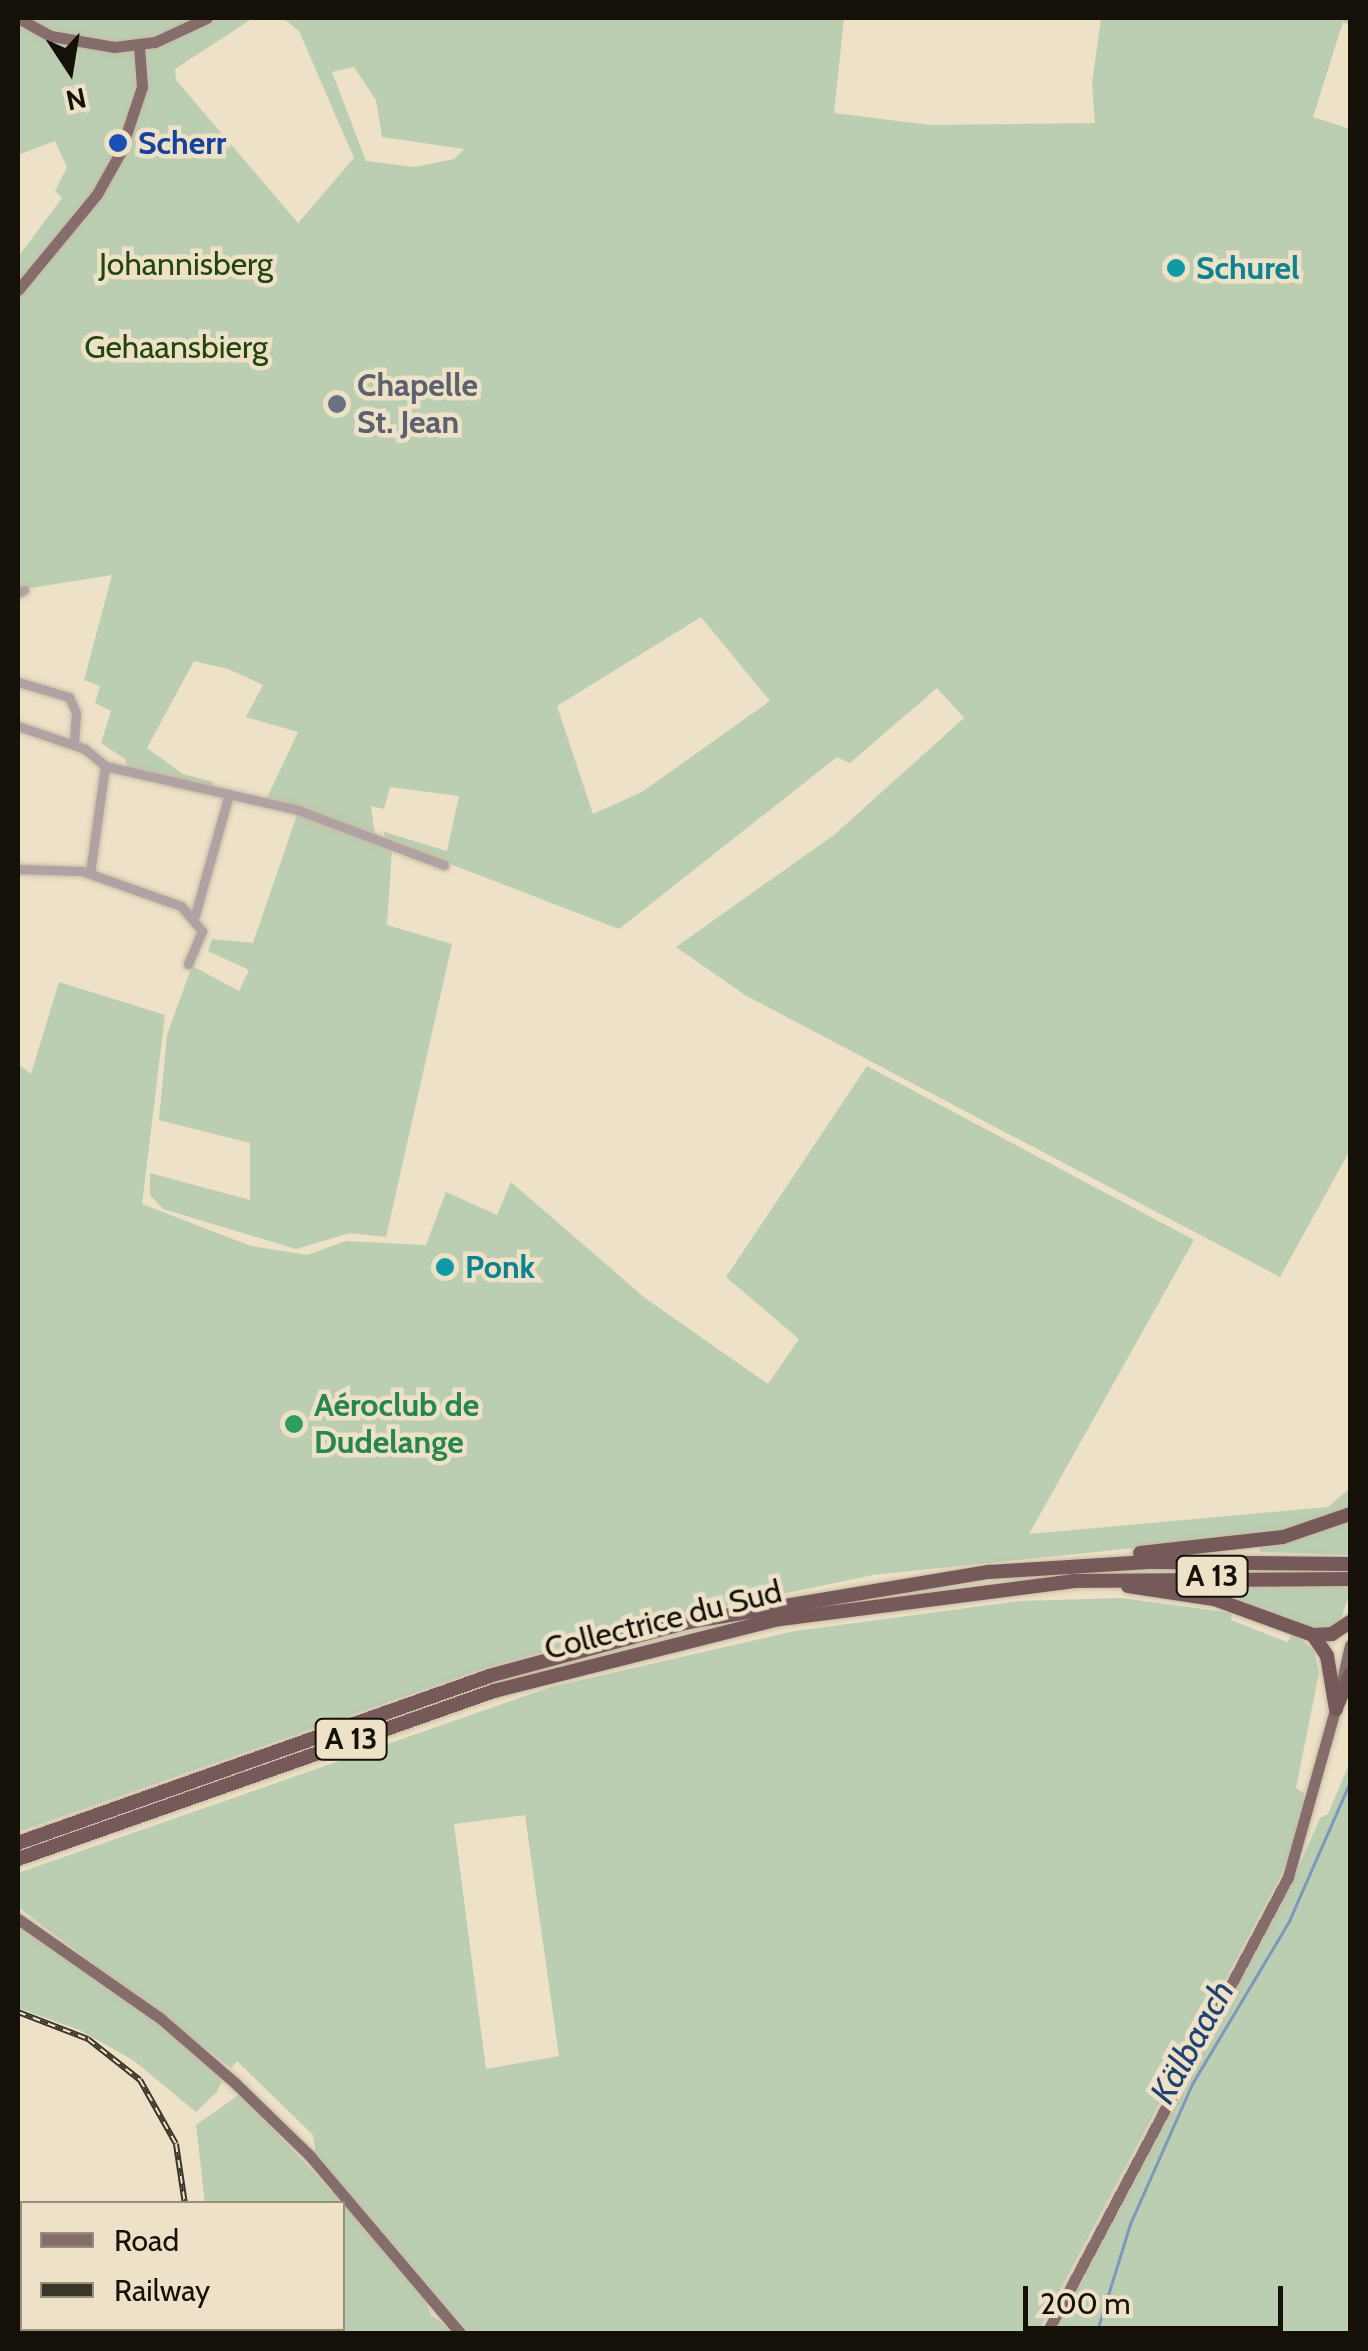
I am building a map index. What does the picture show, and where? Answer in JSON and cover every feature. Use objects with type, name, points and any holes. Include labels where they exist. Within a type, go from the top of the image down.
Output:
[{"type":"highway","name":"A 13","points":[[1080,1564],[1283,1536],[1350,1514]]},
{"type":"highway","name":"Collectrice du Sud","points":[[18,1842],[338,1726],[588,1648],[837,1593],[1080,1564],[1350,1564]]},
{"type":"highway","name":"Collectrice du Sud","points":[[18,1859],[344,1741],[595,1662],[822,1611],[1073,1581],[1350,1579]]},
{"type":"highway","name":"A 13","points":[[1073,1581],[1214,1599],[1313,1635]]},
{"type":"highway","points":[[1313,1635],[1332,1634],[1350,1622]]},
{"type":"highway","points":[[1313,1635],[1327,1656],[1336,1709]]},
{"type":"highway","points":[[1336,1709],[1350,1676]]},
{"type":"main road","points":[[18,18],[81,44],[139,46],[207,18]]},
{"type":"main road","points":[[18,290],[97,194],[120,153],[142,88],[139,46]]},
{"type":"main road","points":[[1046,2334],[1299,1852],[1350,1645]]},
{"type":"main road","points":[[21,1921],[160,2018],[235,2082],[310,2156],[461,2334]]},
{"type":"street","points":[[18,682],[61,692],[75,703],[74,745]]},
{"type":"street","points":[[18,726],[74,745],[105,766],[334,821],[444,865]]},
{"type":"street","points":[[90,873],[105,766]]},
{"type":"street","points":[[188,964],[202,931],[195,915],[229,794]]},
{"type":"street","points":[[18,870],[90,873],[195,915]]},
{"type":"green space","points":[[18,18],[253,18],[175,69],[176,80],[298,223],[354,158],[299,31],[283,18],[844,18],[834,113],[930,125],[1095,123],[1092,84],[1101,18],[1350,18],[1350,25],[1343,22],[1313,117],[1350,129],[1350,1150],[1280,1277],[745,995],[676,947],[834,835],[964,718],[937,688],[850,763],[837,757],[619,929],[385,839],[384,832],[447,851],[459,796],[390,787],[384,809],[371,806],[375,837],[265,802],[298,732],[246,717],[263,685],[228,669],[194,661],[147,748],[183,774],[213,782],[215,792],[128,769],[125,759],[101,743],[111,711],[95,703],[100,686],[84,680],[112,575],[18,590],[18,257],[62,198],[55,191],[67,167],[55,141],[18,155]],"holes":[[[354,67],[376,100],[382,137],[464,149],[454,159],[415,167],[366,161],[332,72]],[[701,617],[770,701],[642,792],[593,814],[557,706]]]},
{"type":"green space","points":[[297,815],[392,849],[387,925],[452,944],[386,1237],[350,1233],[296,1249],[163,1209],[150,1195],[150,1173],[250,1200],[250,1143],[159,1120],[167,1035],[192,966],[239,991],[249,970],[208,951],[212,939],[253,943]]},
{"type":"green space","points":[[59,982],[165,1015],[142,1204],[251,1246],[307,1255],[346,1241],[426,1245],[446,1192],[497,1215],[511,1182],[645,1298],[768,1384],[799,1339],[726,1277],[867,1066],[1194,1240],[1029,1534],[1328,1507],[1350,1488],[1350,1508],[1269,1534],[873,1575],[662,1619],[486,1668],[18,1832],[18,1064],[31,1074]]},
{"type":"green space","points":[[1350,1519],[1350,1555],[1260,1552],[1260,1545]]},
{"type":"green space","points":[[1192,1584],[1350,1587],[1350,1593],[1338,1627],[1314,1630],[1192,1590]]},
{"type":"green space","points":[[1121,1598],[1232,1613],[1231,1620],[1287,1642],[1294,1634],[1314,1650],[1319,1673],[1296,1788],[1304,1793],[1305,1816],[1280,1877],[1037,2333],[469,2333],[316,2154],[313,2135],[237,2061],[231,2068],[18,1907],[18,1873],[551,1687],[795,1631],[1020,1601]],"holes":[[[525,1815],[559,2056],[486,2069],[454,1824]]]},
{"type":"green space","points":[[1350,1762],[1350,2333],[1054,2333],[1293,1880],[1320,1818],[1328,1814]]},
{"type":"green space","points":[[18,1924],[120,1993],[223,2078],[217,2092],[196,2112],[133,2060],[79,2030],[18,2008]]},
{"type":"green space","points":[[240,2094],[341,2201],[205,2201],[196,2125]]},
{"type":"green space","points":[[345,2206],[424,2297],[431,2315],[454,2333],[281,2333],[345,2331]]},
{"type":"waterway","name":"Kälbaach","points":[[1096,2334],[1130,2224],[1192,2084],[1289,1921],[1350,1782]]},
{"type":"railway","points":[[18,2012],[88,2039],[140,2080],[176,2144],[185,2201]]},
{"type":"place","name":"Scherr","points":[[118,143]]},
{"type":"place","name":"Schurel","points":[[1176,268]]},
{"type":"place","name":"Chapelle St. Jean","points":[[337,404]]},
{"type":"place","name":"Ponk","points":[[445,1267]]},
{"type":"place","name":"Aéroclub de Dudelange","points":[[294,1424]]},
{"type":"park label","name":"Johannisberg","points":[[186,264]]},
{"type":"park label","name":"Gehaansbierg","points":[[176,347]]}]
